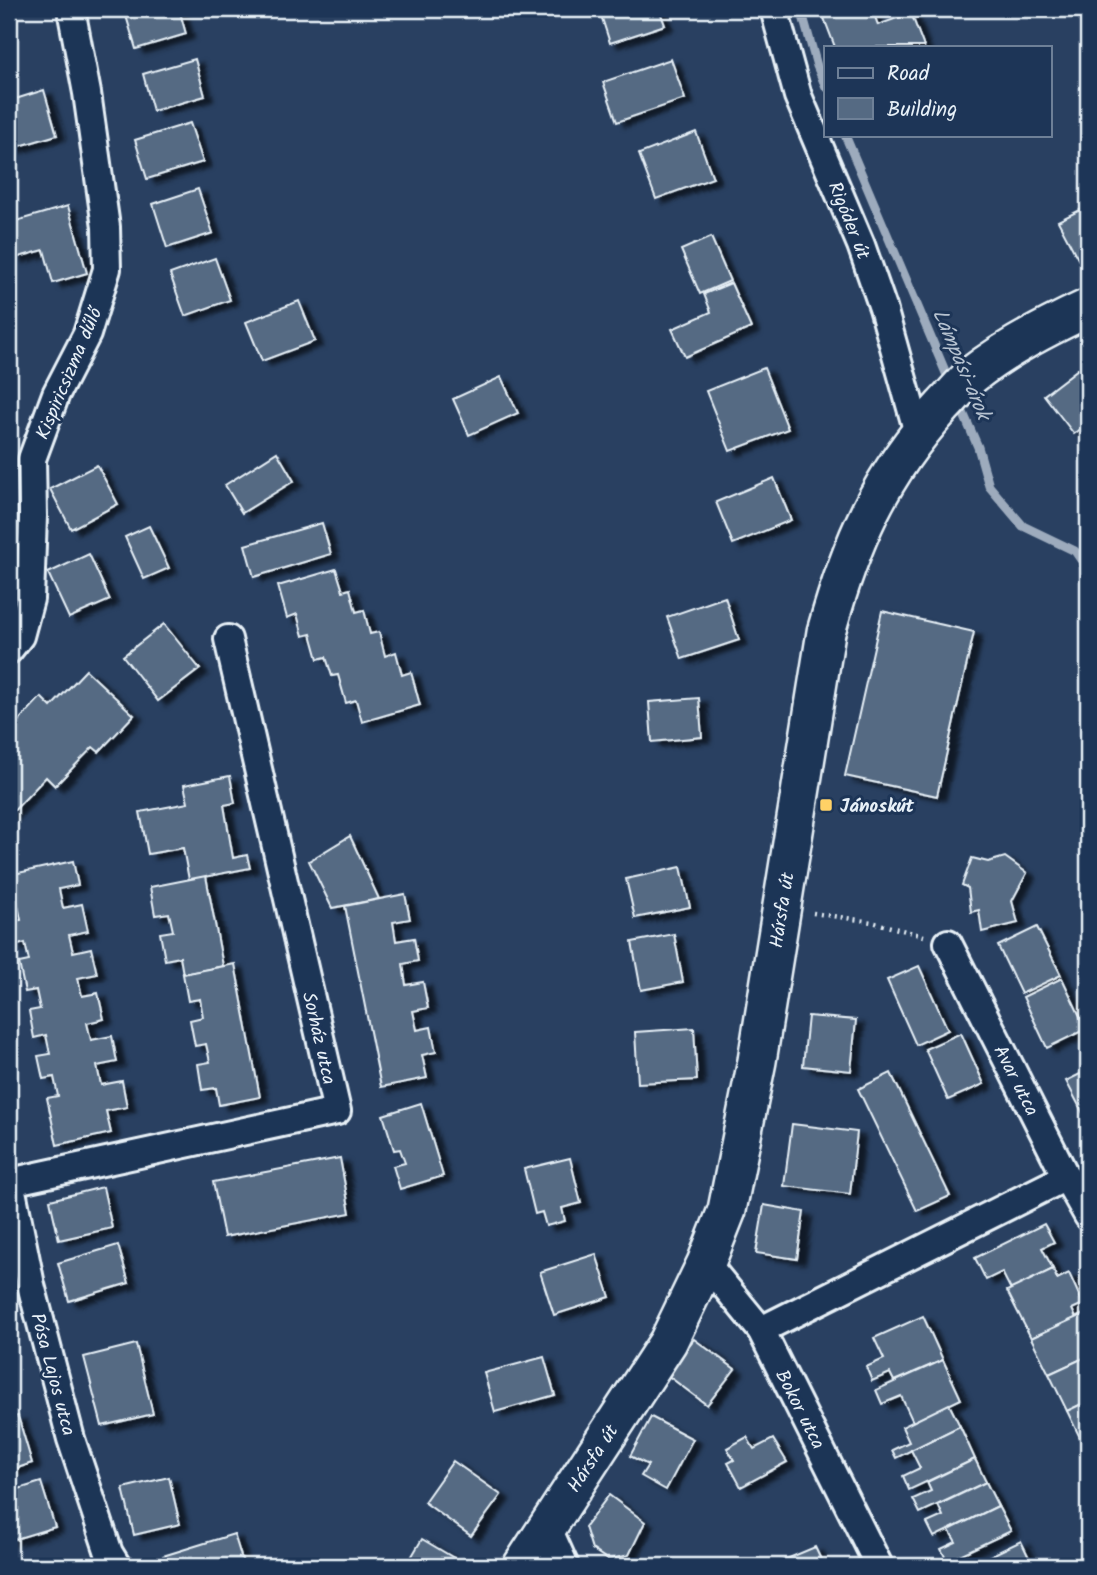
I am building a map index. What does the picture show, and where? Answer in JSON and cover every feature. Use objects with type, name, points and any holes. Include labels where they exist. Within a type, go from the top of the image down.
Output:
[{"type":"street","name":"Kispiricsizma dűlő","points":[[9,650],[20,636],[30,599],[32,459],[56,394],[87,334],[107,268],[106,227],[87,93],[71,9]]},
{"type":"street","name":"Rigóder út","points":[[774,9],[798,96],[861,244],[927,424]]},
{"type":"street","name":"Hársfa út","points":[[522,1566],[668,1342],[706,1263],[727,1210],[757,1062],[826,632],[843,572],[860,529],[880,493],[927,424],[972,375],[1046,327],[1088,308]]},
{"type":"street","name":"Sorház utca","points":[[10,1179],[337,1111],[228,639]]},
{"type":"street","name":"Avar utca","points":[[948,943],[1088,1216]]},
{"type":"street","points":[[761,1330],[1066,1177]]},
{"type":"street","name":"Pósa Lajos utca","points":[[10,1179],[31,1285],[71,1439],[109,1553],[117,1566]]},
{"type":"street","name":"Bokor utca","points":[[706,1263],[761,1330],[879,1566]]},
{"type":"street","points":[[547,1526],[565,1566]]},
{"type":"path","points":[[781,909],[872,922],[948,943]]},
{"type":"building","points":[[124,9],[179,9],[186,34],[136,49]]},
{"type":"building","points":[[599,9],[659,9],[665,25],[610,43]]},
{"type":"building","points":[[833,9],[872,9],[878,25],[911,13],[924,46],[835,46],[824,18],[835,14]]},
{"type":"building","points":[[195,59],[205,96],[153,111],[143,74]]},
{"type":"building","points":[[671,59],[685,99],[617,122],[603,82]]},
{"type":"building","points":[[44,90],[57,135],[13,148],[9,133],[9,101]]},
{"type":"building","points":[[190,123],[203,162],[147,179],[135,140]]},
{"type":"building","points":[[696,132],[713,178],[656,199],[639,154]]},
{"type":"building","points":[[198,189],[213,233],[167,248],[153,204]]},
{"type":"building","points":[[68,206],[87,273],[53,283],[44,250],[15,258],[9,236],[9,223]]},
{"type":"building","points":[[1088,206],[1088,256],[1079,261],[1058,221]]},
{"type":"building","points":[[711,237],[730,281],[700,294],[681,250]]},
{"type":"building","points":[[215,258],[230,300],[185,316],[170,274]]},
{"type":"building","points":[[731,283],[751,328],[685,357],[672,329],[711,312],[704,294]]},
{"type":"building","points":[[299,301],[315,341],[262,361],[246,322]]},
{"type":"building","points":[[764,368],[788,429],[730,451],[706,391]]},
{"type":"building","points":[[1078,369],[1088,381],[1088,424],[1074,434],[1044,395]]},
{"type":"building","points":[[501,377],[518,413],[469,435],[453,399]]},
{"type":"building","points":[[277,452],[294,481],[242,513],[225,485]]},
{"type":"building","points":[[97,465],[118,504],[71,529],[50,489]]},
{"type":"building","points":[[774,478],[791,520],[733,544],[716,502]]},
{"type":"building","points":[[322,523],[331,554],[254,577],[245,545]]},
{"type":"building","points":[[149,526],[169,568],[144,579],[125,537]]},
{"type":"building","points":[[89,554],[110,600],[69,618],[48,573]]},
{"type":"building","points":[[336,569],[343,591],[350,589],[356,612],[364,610],[370,634],[379,632],[385,656],[396,652],[402,675],[411,672],[420,705],[362,722],[356,700],[346,703],[338,675],[332,676],[326,657],[318,659],[311,634],[303,636],[297,614],[287,618],[278,586]]},
{"type":"building","points":[[725,597],[739,640],[682,659],[667,617]]},
{"type":"building","points":[[882,611],[974,632],[937,796],[845,776]]},
{"type":"building","points":[[164,624],[200,669],[158,701],[123,656]]},
{"type":"building","points":[[86,670],[134,715],[99,752],[93,747],[55,786],[46,777],[9,816],[9,731],[41,697],[51,707]]},
{"type":"building","points":[[699,698],[702,737],[652,742],[649,702]]},
{"type":"building","points":[[230,776],[235,803],[224,805],[233,858],[247,855],[250,868],[189,880],[183,848],[148,854],[140,812],[188,803],[184,785]]},
{"type":"building","points":[[350,836],[379,899],[332,908],[309,861]]},
{"type":"building","points":[[1005,857],[1027,873],[1012,901],[1018,923],[982,932],[979,910],[971,912],[968,888],[962,885],[972,858],[988,862]]},
{"type":"building","points":[[73,861],[78,885],[59,889],[63,908],[82,904],[88,931],[69,935],[73,952],[91,948],[97,974],[78,978],[82,996],[98,993],[104,1019],[87,1023],[91,1040],[112,1036],[117,1062],[97,1066],[101,1085],[122,1081],[127,1107],[106,1111],[111,1133],[57,1145],[47,1098],[58,1096],[54,1077],[43,1079],[38,1056],[50,1054],[46,1035],[34,1038],[29,1011],[40,1009],[36,990],[25,992],[19,963],[29,961],[25,943],[15,946],[10,922],[21,920],[17,900],[9,901],[9,875]]},
{"type":"building","points":[[681,867],[690,907],[635,918],[626,879]]},
{"type":"building","points":[[206,876],[223,966],[183,974],[180,957],[165,960],[160,933],[173,931],[169,913],[155,915],[150,887]]},
{"type":"building","points":[[405,894],[410,919],[393,922],[396,941],[414,938],[418,961],[403,964],[406,985],[423,982],[428,1008],[413,1011],[417,1030],[431,1027],[436,1052],[422,1055],[427,1078],[381,1087],[345,906]]},
{"type":"building","points":[[1037,927],[1061,975],[1021,994],[998,946]]},
{"type":"building","points":[[674,934],[683,982],[641,990],[632,942]]},
{"type":"building","points":[[235,964],[260,1097],[219,1105],[216,1088],[202,1090],[198,1064],[210,1062],[206,1044],[195,1046],[190,1020],[203,1017],[200,999],[188,1001],[183,974]]},
{"type":"building","points":[[919,966],[948,1030],[916,1045],[887,980]]},
{"type":"building","points":[[1062,978],[1086,1029],[1047,1048],[1023,997]]},
{"type":"building","points":[[808,1016],[856,1020],[851,1071],[803,1066]]},
{"type":"building","points":[[694,1028],[697,1080],[638,1083],[635,1032]]},
{"type":"building","points":[[961,1033],[984,1084],[948,1100],[925,1049]]},
{"type":"building","points":[[1088,1070],[1088,1123],[1066,1081]]},
{"type":"building","points":[[891,1073],[950,1196],[917,1211],[858,1089]]},
{"type":"building","points":[[421,1103],[443,1176],[400,1189],[393,1166],[405,1163],[400,1149],[394,1150],[383,1115]]},
{"type":"building","points":[[792,1124],[857,1132],[850,1194],[784,1186]]},
{"type":"building","points":[[340,1158],[350,1213],[224,1237],[213,1182]]},
{"type":"building","points":[[570,1158],[581,1203],[562,1208],[565,1221],[546,1226],[542,1212],[535,1214],[524,1169]]},
{"type":"building","points":[[103,1187],[112,1228],[59,1240],[50,1200]]},
{"type":"building","points":[[764,1205],[804,1212],[797,1259],[756,1253]]},
{"type":"building","points":[[1044,1224],[1054,1242],[1042,1248],[1053,1269],[1011,1290],[1002,1272],[986,1280],[975,1258]]},
{"type":"building","points":[[118,1245],[129,1283],[69,1301],[58,1263]]},
{"type":"building","points":[[596,1254],[610,1297],[554,1315],[540,1272]]},
{"type":"building","points":[[1053,1269],[1057,1279],[1069,1273],[1083,1304],[1072,1309],[1076,1318],[1031,1338],[1007,1291]]},
{"type":"building","points":[[1088,1312],[1088,1356],[1049,1374],[1031,1338]]},
{"type":"building","points":[[923,1316],[943,1360],[894,1381],[890,1373],[872,1381],[866,1367],[884,1359],[874,1338]]},
{"type":"building","points":[[694,1339],[735,1369],[707,1405],[667,1375]]},
{"type":"building","points":[[136,1344],[153,1414],[102,1426],[84,1357]]},
{"type":"building","points":[[1088,1356],[1088,1401],[1067,1411],[1049,1374]]},
{"type":"building","points":[[544,1357],[555,1395],[495,1412],[484,1373]]},
{"type":"building","points":[[943,1360],[961,1399],[913,1422],[901,1396],[882,1404],[876,1390]]},
{"type":"building","points":[[1088,1401],[1088,1449],[1086,1450],[1067,1411]]},
{"type":"building","points":[[949,1404],[960,1426],[896,1458],[892,1450],[909,1442],[902,1427]]},
{"type":"building","points":[[18,1416],[32,1463],[9,1471],[9,1418]]},
{"type":"building","points":[[651,1417],[693,1439],[666,1490],[641,1476],[648,1465],[630,1456]]},
{"type":"building","points":[[960,1426],[975,1459],[909,1490],[903,1476],[920,1468],[911,1450]]},
{"type":"building","points":[[747,1437],[754,1449],[773,1439],[787,1462],[741,1487],[728,1463],[734,1460],[727,1448]]},
{"type":"building","points":[[975,1459],[986,1482],[920,1513],[913,1499],[931,1491],[927,1482]]},
{"type":"building","points":[[453,1461],[501,1495],[471,1536],[424,1502]]},
{"type":"building","points":[[169,1477],[180,1524],[134,1535],[123,1488]]},
{"type":"building","points":[[41,1482],[55,1527],[9,1541],[9,1492]]},
{"type":"building","points":[[986,1482],[998,1506],[934,1537],[927,1523],[943,1516],[938,1505]]},
{"type":"building","points":[[609,1495],[645,1522],[629,1555],[608,1560],[592,1549],[585,1527]]},
{"type":"building","points":[[998,1506],[1011,1531],[947,1561],[941,1549],[956,1542],[949,1530]]},
{"type":"building","points":[[234,1534],[244,1566],[166,1566],[163,1556]]},
{"type":"building","points":[[422,1539],[459,1561],[456,1566],[406,1566]]},
{"type":"building","points":[[1021,1541],[1033,1566],[969,1566]]},
{"type":"building","points":[[815,1547],[824,1566],[770,1566]]},
{"type":"waterway","name":"Lámpási-árok","points":[[801,9],[824,82]]},
{"type":"waterway","name":"Lámpási-árok","points":[[845,136],[951,385]]},
{"type":"waterway","name":"Lámpási-árok","points":[[958,401],[978,447],[989,486],[1023,526],[1075,551],[1088,570]]},
{"type":"place","name":"Jánoskút","points":[[826,805]]}]
